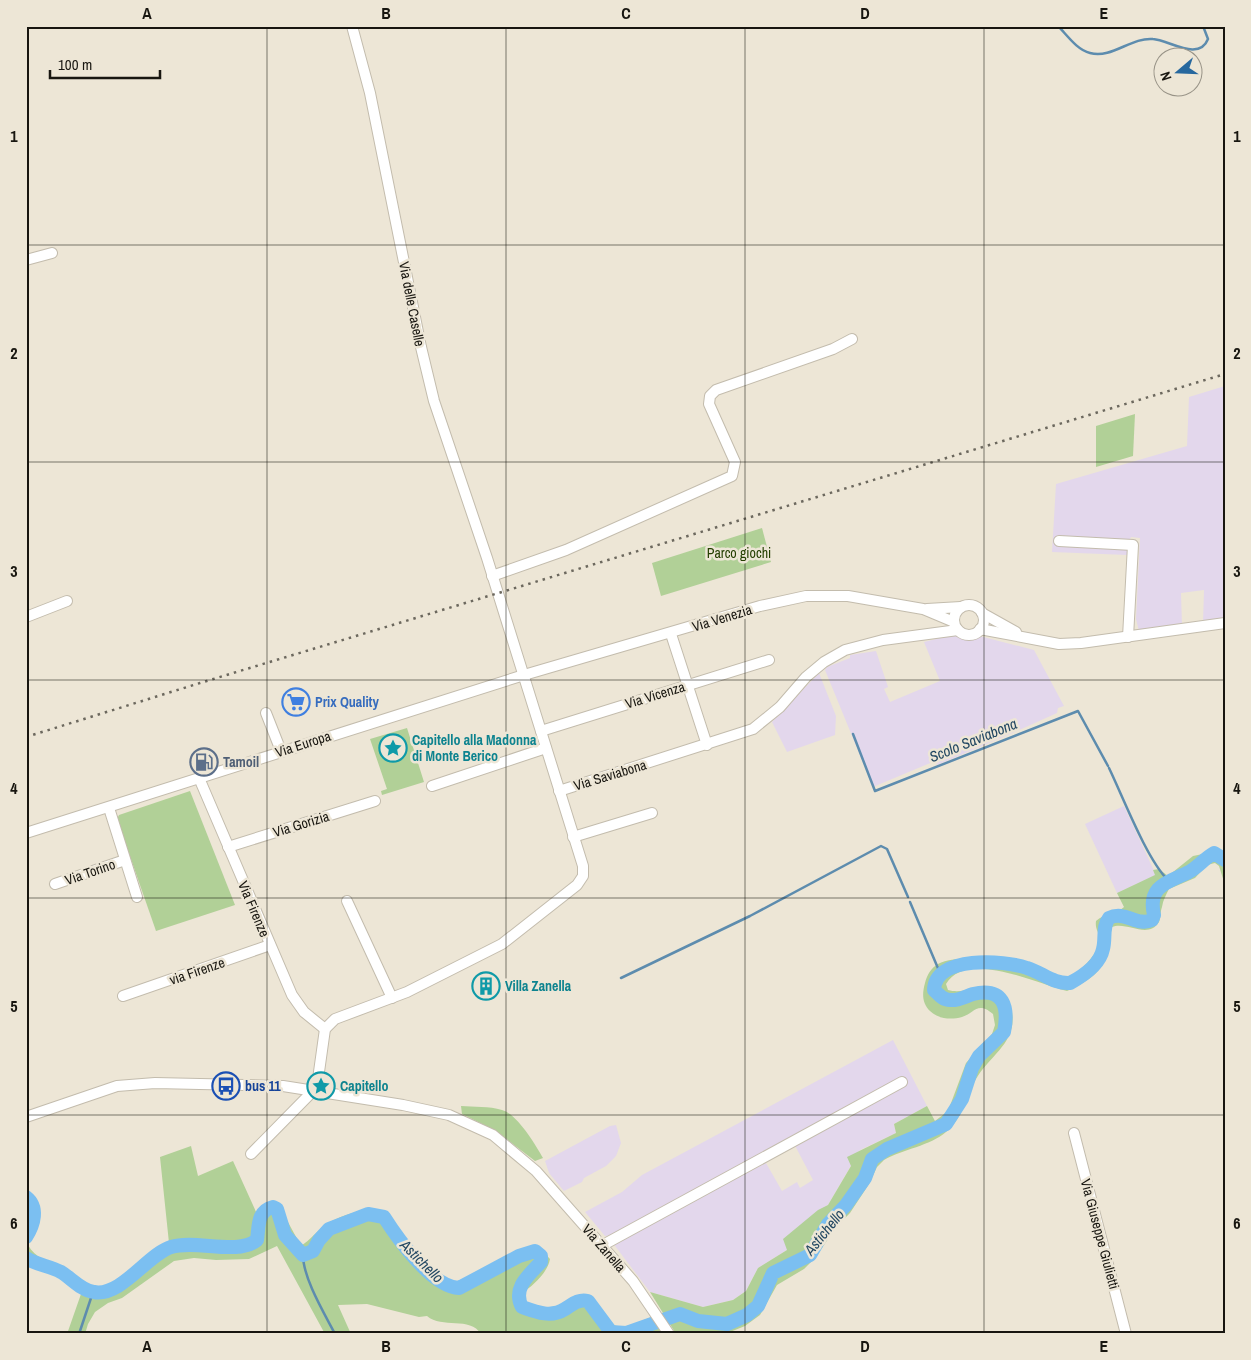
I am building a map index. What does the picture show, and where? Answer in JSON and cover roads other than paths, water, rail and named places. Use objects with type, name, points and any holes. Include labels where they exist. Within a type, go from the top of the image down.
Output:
[{"type":"street","name":"Via delle Caselle","points":[[352,26],[371,101],[426,373],[450,454],[524,675],[559,791]]},
{"type":"street","points":[[26,260],[52,253]]},
{"type":"street","points":[[492,576],[566,550],[732,476],[735,462],[709,404],[712,394],[716,390],[833,348],[852,339]]},
{"type":"street","points":[[1059,541],[1133,545],[1128,637]]},
{"type":"street","name":"Via Venezia","points":[[524,675],[671,634],[760,606],[806,596],[848,596],[923,609],[961,607]]},
{"type":"street","points":[[26,617],[67,601]]},
{"type":"street","points":[[956,626],[955,614],[961,607],[970,605],[1023,636],[1059,644],[1081,643],[1225,623]]},
{"type":"street","name":"Via Venezia","points":[[923,609],[956,626]]},
{"type":"street","points":[[980,630],[984,620],[982,613]]},
{"type":"street","name":"Via Saviabona","points":[[325,1030],[335,1019],[392,998],[502,944],[576,885],[583,876],[583,866],[559,791],[753,729],[780,707],[806,677],[824,662],[845,650],[883,640],[956,626],[970,635],[980,630],[1023,636]]},
{"type":"street","points":[[671,634],[707,744]]},
{"type":"street","name":"Via Vicenza","points":[[541,731],[769,660]]},
{"type":"street","name":"Via Europa","points":[[26,833],[524,675]]},
{"type":"street","points":[[266,713],[281,751]]},
{"type":"street","points":[[432,786],[546,748]]},
{"type":"street","name":"Via Firenze","points":[[199,778],[292,995],[304,1012],[325,1030]]},
{"type":"street","name":"Via Gorizia","points":[[228,847],[375,801]]},
{"type":"street","name":"Via Torino","points":[[109,808],[137,898]]},
{"type":"street","points":[[573,837],[652,813]]},
{"type":"street","name":"Via Torino","points":[[55,884],[125,860]]},
{"type":"street","points":[[347,901],[392,998]]},
{"type":"street","name":"via Firenze","points":[[123,996],[270,945]]},
{"type":"street","points":[[251,1154],[314,1090],[318,1079],[325,1030]]},
{"type":"street","points":[[603,1245],[902,1082]]},
{"type":"street","name":"Via Zanella","points":[[26,1117],[96,1093],[132,1084],[239,1084],[314,1090],[448,1115],[493,1135],[517,1154],[557,1193],[603,1245],[650,1303],[669,1332]]},
{"type":"street","name":"Via Giuseppe Giulietti","points":[[1074,1133],[1126,1334]]},
{"type":"waterway","points":[[75,26],[94,26]]},
{"type":"waterway","points":[[1058,26],[1081,49],[1098,54],[1114,51],[1145,39],[1160,40],[1183,48],[1198,49],[1204,46],[1208,39],[1203,26]]},
{"type":"waterway","name":"Scolo Saviabona","points":[[853,734],[875,791],[1078,711],[1108,766]]},
{"type":"waterway","name":"Scolo Saviabona","points":[[1109,768],[1144,843],[1160,871],[1168,880]]},
{"type":"waterway","points":[[621,978],[750,916],[881,846],[887,849],[908,897]]},
{"type":"waterway","name":"Astichello","points":[[26,1258],[61,1272],[85,1289],[94,1292],[104,1292],[124,1282],[162,1251],[171,1247],[181,1245],[228,1247],[249,1245],[257,1240],[261,1216],[273,1207],[277,1209],[285,1235],[303,1255],[313,1251],[319,1240],[329,1229],[368,1214],[384,1217],[407,1249],[427,1271],[449,1286],[459,1288],[519,1256],[535,1251],[541,1256],[541,1262],[520,1288],[519,1300],[522,1307],[549,1314],[560,1312],[578,1301],[588,1301],[611,1332],[626,1333],[680,1314],[698,1321],[727,1324],[747,1315],[758,1306],[773,1273],[810,1255],[828,1224],[846,1205],[865,1178],[872,1159],[887,1149],[946,1124],[962,1099],[972,1068],[979,1056],[1004,1032],[1005,1007],[998,996],[992,993],[983,993],[973,994],[956,1000],[948,1000],[941,997],[934,990],[937,979],[946,971],[958,966],[988,962],[1016,965],[1033,970],[1058,982],[1070,983],[1095,965],[1103,949],[1105,929],[1109,918],[1120,916],[1141,922],[1152,920],[1154,915],[1154,897],[1161,886],[1189,872],[1214,853],[1225,860]]},
{"type":"waterway","points":[[910,902],[940,973]]},
{"type":"waterway","name":"Astichello","points":[[26,1197],[33,1206],[34,1211],[33,1222],[26,1237]]},
{"type":"waterway","points":[[303,1255],[310,1285],[335,1334]]},
{"type":"waterway","points":[[79,1334],[93,1292]]},
{"type":"railway","points":[[26,737],[1225,374]]},
{"type":"place","name":"Prix Quality","points":[[296,702]]},
{"type":"place","name":"Capitello alla Madonna di Monte Berico","points":[[393,748]]},
{"type":"place","name":"Tamoil","points":[[204,762]]},
{"type":"place","name":"Villa Zanella","points":[[486,986]]},
{"type":"place","name":"bus 11","points":[[226,1086]]},
{"type":"place","name":"Capitello","points":[[321,1086]]},
{"type":"park label","name":"Parco giochi","points":[[739,553]]}]
